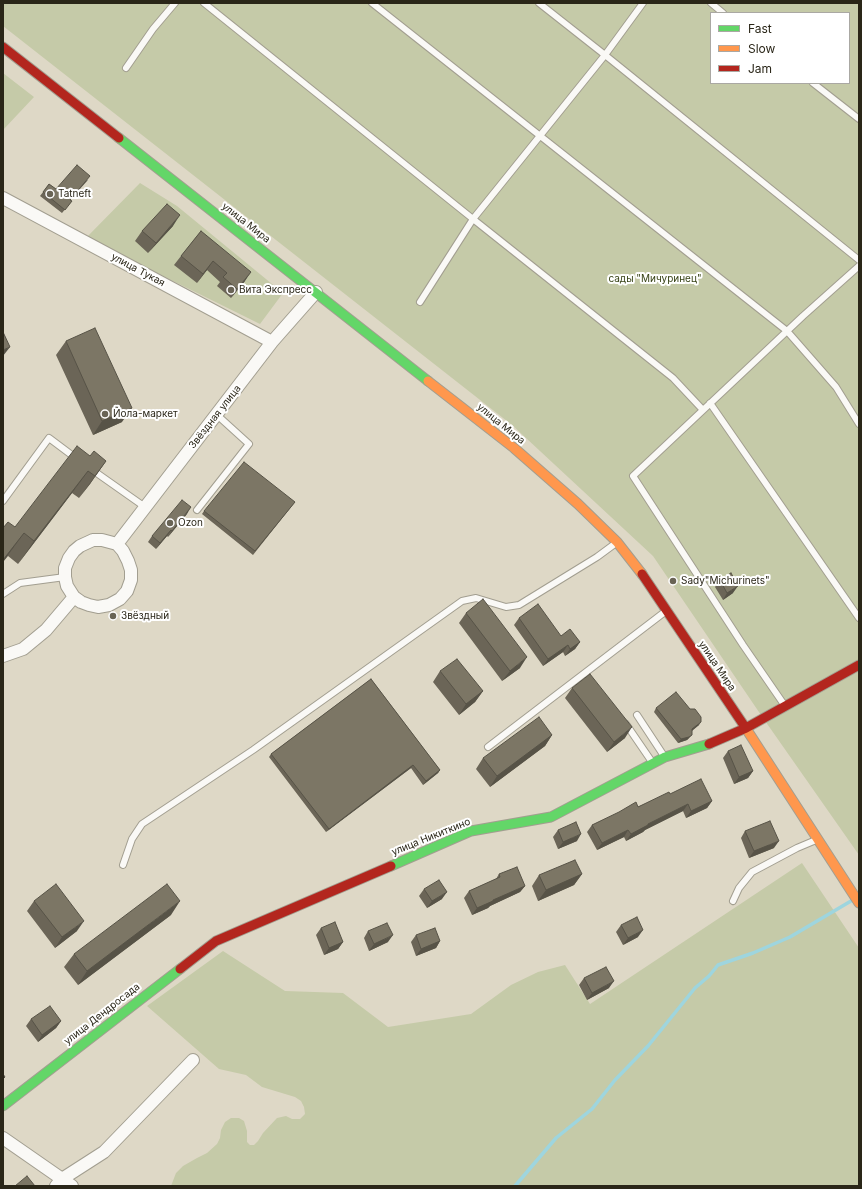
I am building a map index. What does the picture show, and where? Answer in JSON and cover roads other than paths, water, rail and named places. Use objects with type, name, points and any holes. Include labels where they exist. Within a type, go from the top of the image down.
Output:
[{"type":"main road","name":"улица Мира","points":[[3,47],[144,156],[514,448],[578,504],[617,542],[667,610],[746,728],[859,903]]},
{"type":"main road","name":"улица Никиткино","points":[[216,941],[470,831],[551,816],[665,757],[708,744],[746,728],[859,664]]},
{"type":"main road","name":"улица Дендросада","points":[[3,1106],[216,941]]},
{"type":"street","name":"улица Тукая","points":[[3,198],[272,342]]},
{"type":"street","name":"Звёздная улица","points":[[117,544],[272,342],[316,292]]},
{"type":"street","points":[[93,540],[102,540],[117,544],[126,556],[131,570],[131,580],[127,591],[120,598],[109,605],[98,607],[81,602],[74,597],[67,586],[65,568],[69,558],[80,546],[93,540]]},
{"type":"street","points":[[3,656],[23,649],[46,630],[74,597]]},
{"type":"street","points":[[3,1138],[63,1184],[104,1152],[193,1060]]},
{"type":"lane","points":[[126,68],[153,29],[175,3]]},
{"type":"lane","points":[[204,3],[673,378],[703,410]]},
{"type":"lane","points":[[372,3],[787,331],[836,387],[859,424]]},
{"type":"lane","points":[[539,3],[605,54],[859,260]]},
{"type":"lane","points":[[420,302],[473,219],[540,137],[643,3]]},
{"type":"lane","points":[[711,3],[722,12]]},
{"type":"lane","points":[[814,84],[859,119]]},
{"type":"lane","points":[[785,706],[743,645],[633,476],[787,331],[859,266]]},
{"type":"lane","points":[[710,403],[859,618]]},
{"type":"lane","points":[[197,510],[249,444],[216,415]]},
{"type":"lane","points":[[3,502],[49,438],[80,461]]},
{"type":"lane","points":[[86,465],[145,507]]},
{"type":"lane","points":[[123,865],[132,839],[142,824],[253,750],[462,601],[476,598],[506,607],[519,605],[617,542]]},
{"type":"lane","points":[[3,594],[20,583],[65,577]]},
{"type":"lane","points":[[488,746],[667,610]]},
{"type":"lane","points":[[587,671],[591,677]]},
{"type":"lane","points":[[637,715],[665,757]]},
{"type":"lane","points":[[622,718],[653,763]]},
{"type":"lane","points":[[733,901],[739,888],[752,872],[796,848],[818,840]]},
{"type":"waterway","points":[[515,1186],[556,1138],[592,1109],[615,1080],[648,1046],[695,988],[709,976],[718,965],[753,953],[790,937],[851,901]]},
{"type":"place","name":"Tatneft","points":[[50,194]]},
{"type":"place","name":"Вита Экспресс","points":[[231,290]]},
{"type":"place","name":"Йола-маркет","points":[[105,414]]},
{"type":"place","name":"Ozon","points":[[170,523]]},
{"type":"place","name":"Sady\"Michurinets\"","points":[[673,581]]},
{"type":"place","name":"Звёздный","points":[[113,616]]},
{"type":"park label","name":"сады \"Мичуринец\"","points":[[655,279]]}]
